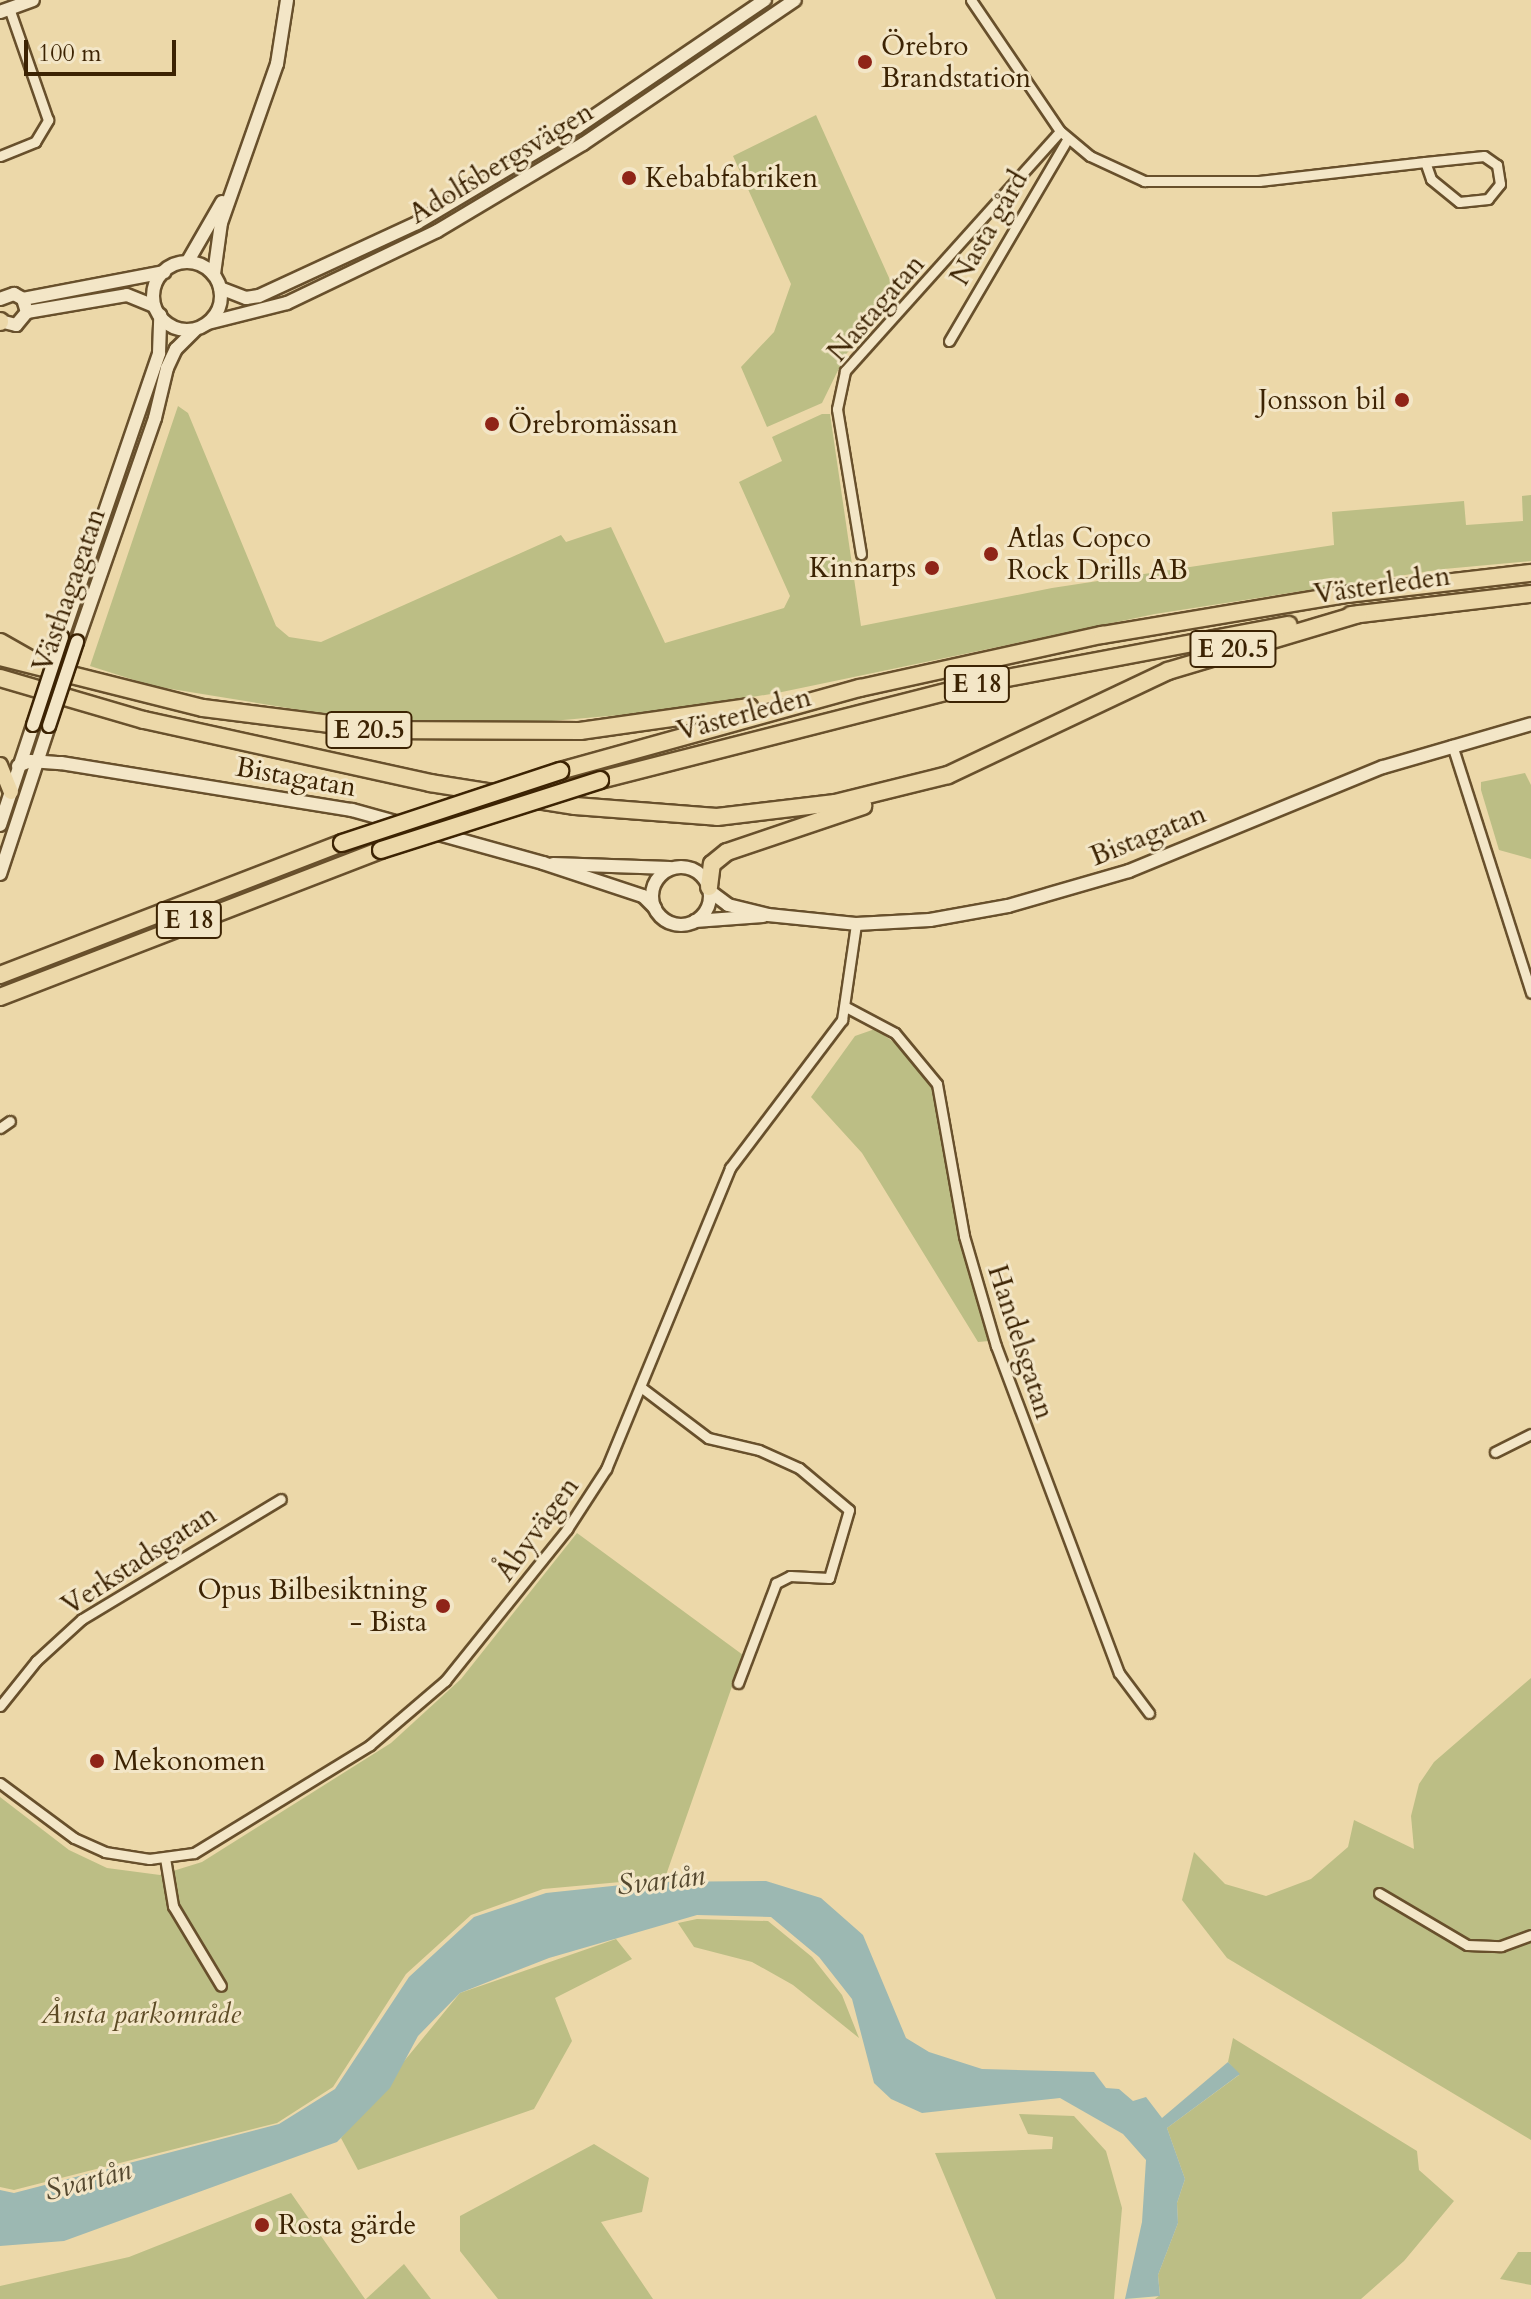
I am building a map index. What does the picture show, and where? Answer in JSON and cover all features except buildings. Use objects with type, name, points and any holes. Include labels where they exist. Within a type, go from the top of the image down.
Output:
[{"type":"highway","name":"Västerleden","points":[[0,975],[342,843],[560,771],[769,711],[1172,622],[1340,595],[1531,573]]},
{"type":"highway","name":"Västerleden","points":[[0,997],[381,850],[600,780],[995,679],[1359,614],[1531,594]]},
{"type":"highway","name":"E 20.5","points":[[710,890],[712,864],[727,852],[933,779],[1025,742],[1183,665],[1329,627],[1359,614]]},
{"type":"highway","name":"E 20.5","points":[[0,642],[32,656],[43,670]]},
{"type":"highway","name":"E 20.5","points":[[0,657],[43,670],[250,716],[420,733],[580,731],[758,705],[769,711]]},
{"type":"highway","name":"E 20.5","points":[[0,678],[144,720],[323,762],[612,811],[759,814],[835,803],[933,779]]},
{"type":"main road","points":[[4,10],[33,0]]},
{"type":"main road","points":[[0,321],[16,325],[27,312],[127,295],[157,311],[172,327],[195,330],[208,323],[220,307],[213,252],[277,64],[287,0]]},
{"type":"main road","name":"Adolfsbergsvägen","points":[[220,288],[246,298],[259,296],[398,233],[532,156],[765,0]]},
{"type":"main road","name":"Adolfsbergsvägen","points":[[208,323],[287,303],[405,248],[540,171],[795,0]]},
{"type":"main road","points":[[664,69],[671,84]]},
{"type":"main road","points":[[532,156],[540,171]]},
{"type":"main road","points":[[0,299],[14,294],[23,299],[164,272],[188,261],[237,175]]},
{"type":"main road","points":[[398,233],[405,248]]},
{"type":"main road","points":[[188,261],[214,274]]},
{"type":"main road","points":[[157,311],[155,287],[164,272]]},
{"type":"main road","points":[[23,299],[27,312]]},
{"type":"main road","name":"Västhagagatan","points":[[8,768],[33,725],[159,353],[157,311]]},
{"type":"main road","name":"Västhagagatan","points":[[0,874],[155,418],[167,368],[176,349],[195,330]]},
{"type":"main road","name":"Bistagatan","points":[[710,890],[728,905],[768,915],[856,924],[959,916],[1063,893],[1129,871],[1347,780],[1452,745],[1531,724]]},
{"type":"main road","points":[[0,825],[11,792],[8,768],[37,762]]},
{"type":"main road","name":"Bistagatan","points":[[37,762],[308,801],[543,863],[643,896],[655,908]]},
{"type":"main road","name":"Bistagatan","points":[[543,863],[674,868]]},
{"type":"main road","points":[[695,921],[674,924],[655,908],[653,885],[674,868],[695,870],[710,890]]},
{"type":"main road","name":"E 20.5","points":[[695,921],[708,908],[710,890]]},
{"type":"main road","name":"Bistagatan","points":[[695,921],[768,915]]},
{"type":"street","points":[[971,0],[1064,135],[1108,166],[1163,182],[1259,181],[1425,162],[1484,156],[1497,165],[1500,184],[1488,199],[1459,202],[1431,179],[1425,162]]},
{"type":"street","points":[[0,156],[35,142],[48,120],[4,10]]},
{"type":"street","name":"Nasta gård","points":[[949,341],[1064,135]]},
{"type":"street","name":"Nastagatan","points":[[861,554],[837,409],[845,371],[1064,135]]},
{"type":"street","points":[[1452,745],[1531,993]]},
{"type":"street","name":"Åbyvägen","points":[[0,1783],[90,1846],[134,1859],[194,1853],[370,1745],[435,1691],[476,1648],[577,1515],[606,1469],[642,1388],[719,1189],[743,1145],[828,1041],[846,1007],[856,924]]},
{"type":"street","name":"Handelsgatan","points":[[846,1007],[895,1033],[937,1084],[964,1236],[996,1346],[1119,1673],[1149,1713]]},
{"type":"street","points":[[0,1128],[10,1121]]},
{"type":"street","points":[[642,1388],[708,1438],[799,1468],[849,1510],[829,1578],[790,1576],[776,1583],[738,1683]]},
{"type":"street","points":[[1495,1452],[1531,1434]]},
{"type":"street","name":"Verkstadsgatan","points":[[0,1706],[36,1661],[82,1619],[281,1499]]},
{"type":"street","points":[[165,1858],[173,1906],[221,1986]]},
{"type":"street","points":[[1379,1893],[1467,1945],[1501,1946],[1531,1935]]},
{"type":"green space","points":[[816,115],[899,300],[846,354],[822,403],[767,427],[741,367],[774,332],[791,284],[733,156]]},
{"type":"green space","points":[[178,406],[188,413],[276,626],[289,637],[321,642],[561,535],[566,542],[611,527],[665,643],[784,608],[790,596],[739,482],[782,461],[772,437],[822,414],[830,414],[861,626],[1052,588],[1334,545],[1332,512],[1464,501],[1466,525],[1523,521],[1522,496],[1531,495],[1531,561],[1444,569],[1155,614],[777,693],[666,711],[540,722],[355,719],[153,686],[90,666]]},
{"type":"green space","points":[[1525,773],[1531,785],[1531,859],[1499,850],[1481,790],[1481,782]]},
{"type":"green space","points":[[875,1029],[905,1050],[932,1089],[959,1236],[989,1341],[978,1342],[862,1153],[811,1097],[855,1036]]},
{"type":"green space","name":"Ånsta parkområde","points":[[577,1533],[743,1655],[665,1878],[543,1889],[471,1915],[406,1974],[333,2087],[277,2123],[14,2190],[0,2187],[0,1797],[69,1850],[107,1868],[160,1875],[202,1862],[391,1743],[461,1679]]},
{"type":"green space","points":[[1531,1678],[1531,2140],[1227,1958],[1182,1900],[1194,1852],[1225,1884],[1266,1896],[1311,1879],[1348,1847],[1354,1820],[1414,1849],[1411,1816],[1419,1784],[1434,1762]]},
{"type":"green space","points":[[697,1919],[768,1921],[812,1957],[842,1995],[859,2038],[793,1985],[752,1962],[694,1947],[678,1923]]},
{"type":"green space","points":[[616,1939],[632,1959],[555,1998],[572,2041],[534,2109],[358,2170],[341,2138],[460,1993]]},
{"type":"green space","points":[[1233,2038],[1417,2151],[1419,2170],[1454,2201],[1404,2261],[1361,2299],[1155,2299],[1160,2295],[1158,2275],[1178,2223],[1177,2203],[1185,2179],[1167,2128],[1239,2075],[1228,2062]]},
{"type":"green space","points":[[1019,2114],[1074,2116],[1106,2151],[1122,2208],[1114,2299],[996,2299],[935,2153],[1052,2149],[1053,2137],[1028,2134]]},
{"type":"green space","points":[[594,2144],[649,2178],[642,2212],[601,2222],[653,2299],[498,2299],[460,2251],[460,2216]]},
{"type":"green space","name":"Rosta gärde","points":[[291,2193],[365,2299],[0,2299],[0,2286],[129,2257]]},
{"type":"green space","points":[[1518,2252],[1531,2252],[1531,2285],[1500,2279]]},
{"type":"green space","name":"Rosta gärde","points":[[404,2264],[431,2299],[366,2299]]},
{"type":"water","name":"Svartån","points":[[766,1881],[821,1898],[863,1935],[906,2038],[929,2052],[982,2069],[1094,2072],[1106,2088],[1119,2089],[1133,2101],[1146,2097],[1162,2118],[1228,2062],[1240,2074],[1167,2128],[1185,2179],[1177,2203],[1178,2223],[1158,2275],[1160,2296],[1125,2299],[1142,2222],[1146,2160],[1123,2134],[1060,2098],[922,2113],[891,2099],[874,2083],[852,1999],[819,1957],[771,1917],[697,1915],[549,1958],[460,1993],[418,2036],[390,2088],[337,2142],[64,2241],[0,2246],[0,2190],[14,2193],[279,2124],[335,2089],[409,1977],[474,1917],[546,1893],[650,1882]]},
{"type":"place","name":"Örebro Brandstation","points":[[865,62]]},
{"type":"place","name":"Kebabfabriken","points":[[629,178]]},
{"type":"place","name":"Jonsson bil","points":[[1402,400]]},
{"type":"place","name":"Örebromässan","points":[[492,424]]},
{"type":"place","name":"Atlas Copco Rock Drills AB","points":[[991,554]]},
{"type":"place","name":"Kinnarps","points":[[932,568]]},
{"type":"place","name":"Opus Bilbesiktning - Bista","points":[[443,1606]]},
{"type":"place","name":"Mekonomen","points":[[97,1761]]},
{"type":"place","name":"Rosta gärde","points":[[262,2225]]}]
